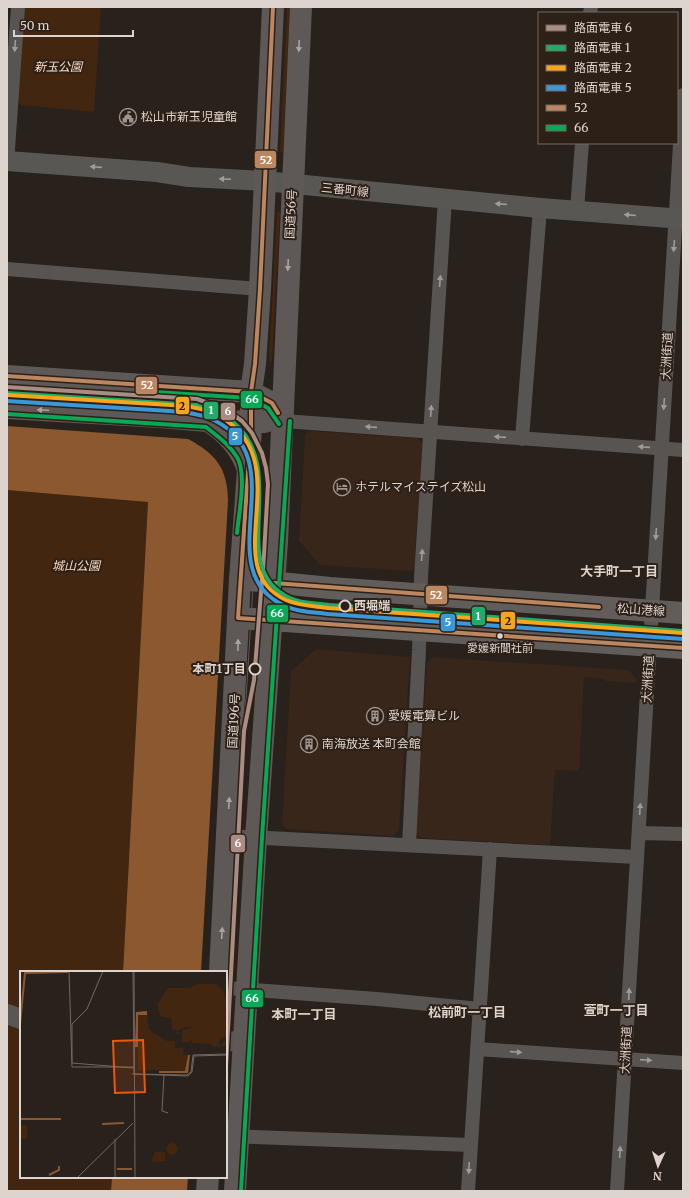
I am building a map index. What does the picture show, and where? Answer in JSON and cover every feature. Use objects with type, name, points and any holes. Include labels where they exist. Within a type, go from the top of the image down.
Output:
[{"type":"highway","points":[[251,422],[251,392],[255,364],[260,289],[264,181],[274,7]]},
{"type":"highway","name":"国道56号","points":[[284,421],[292,184],[301,7]]},
{"type":"highway","points":[[7,376],[251,392],[272,403],[284,421],[256,838],[236,989],[232,1136],[235,1191]]},
{"type":"highway","points":[[7,408],[160,417],[208,422],[284,421]]},
{"type":"highway","points":[[208,422],[216,426],[235,444],[243,455],[248,470]]},
{"type":"highway","name":"国道196号","points":[[220,971],[240,579],[251,422]]},
{"type":"highway","points":[[207,1191],[208,1178]]},
{"type":"main road","name":"松山港線","points":[[240,579],[274,583],[683,613]]},
{"type":"main road","points":[[238,618],[683,648]]},
{"type":"street","points":[[7,162],[18,7]]},
{"type":"street","name":"大洲街道","points":[[617,1191],[661,448],[679,219],[683,95]]},
{"type":"street","points":[[577,210],[582,144]]},
{"type":"street","name":"三番町線","points":[[7,162],[157,172],[189,177],[264,181],[540,208],[679,219]]},
{"type":"street","points":[[410,845],[420,631],[420,594],[445,199]]},
{"type":"street","points":[[522,439],[540,208]]},
{"type":"street","points":[[7,269],[260,289]]},
{"type":"street","points":[[284,421],[683,450]]},
{"type":"street","points":[[639,833],[683,834]]},
{"type":"street","points":[[227,836],[637,857]]},
{"type":"street","points":[[468,1191],[490,849]]},
{"type":"street","points":[[236,989],[377,999],[480,1009]]},
{"type":"street","points":[[7,1014],[20,1020]]},
{"type":"street","points":[[477,1049],[683,1063]]},
{"type":"street","points":[[232,1136],[471,1145]]},
{"type":"shaded area","points":[[7,426],[188,439],[213,457],[223,471],[226,480],[228,501],[201,971],[123,971],[148,502],[7,490]]},
{"type":"shaded area","points":[[310,431],[417,438],[422,443],[414,569],[409,571],[320,565],[299,541],[305,435]]},
{"type":"shaded area","points":[[316,649],[410,657],[399,830],[393,836],[286,829],[282,824],[291,671]]},
{"type":"shaded area","points":[[433,657],[628,670],[636,678],[636,683],[605,681],[605,679],[584,677],[579,771],[555,770],[550,845],[421,838],[416,833],[427,663]]},
{"type":"shaded area","points":[[112,1178],[188,1178],[187,1191],[111,1191]]},
{"type":"green space","name":"新玉公園","points":[[23,7],[101,7],[94,112],[21,105],[16,99]]},
{"type":"green space","points":[[287,7],[290,7],[283,152],[280,152]]},
{"type":"green space","points":[[277,212],[280,212],[272,361],[269,361]]},
{"type":"green space","name":"城山公園","points":[[7,490],[148,501],[123,971],[20,971],[20,1178],[112,1178],[111,1191],[7,1191]]},
{"type":"tram line","name":"6","points":[[7,387],[197,399],[225,409],[242,421],[252,433],[262,453],[268,484],[264,555],[254,680],[244,731],[227,1048]]},
{"type":"tram line","name":"1","points":[[7,393],[196,405],[219,413],[228,418],[249,441],[257,465],[259,491],[258,542],[261,565],[271,584],[295,600],[329,605],[683,631]]},
{"type":"tram line","name":"2","points":[[7,395],[187,406],[211,412],[239,431],[253,455],[257,481],[255,537],[257,562],[265,584],[286,600],[291,602],[301,605],[328,608],[683,633]]},
{"type":"tram line","name":"5","points":[[7,401],[186,412],[207,417],[234,434],[248,457],[252,483],[249,539],[251,565],[261,588],[283,605],[293,609],[328,614],[683,639]]},
{"type":"tram line","points":[[244,731],[255,555]]},
{"type":"transit line","name":"52","points":[[238,618],[251,429],[251,392],[255,364],[260,289],[273,7]]},
{"type":"transit line","name":"52","points":[[7,376],[251,392],[272,403],[278,413]]},
{"type":"transit line","name":"66","points":[[155,392],[249,398],[268,408],[279,424]]},
{"type":"transit line","name":"66","points":[[7,414],[206,427],[223,440],[237,457],[240,464],[242,473],[242,494],[237,533]]},
{"type":"transit line","name":"66","points":[[241,1191],[262,838],[290,421]]},
{"type":"transit line","name":"52","points":[[274,583],[599,607]]},
{"type":"transit line","name":"52","points":[[238,618],[683,648]]},
{"type":"place","name":"松山市新玉児童館","points":[[128,117]]},
{"type":"place","name":"ホテルマイステイズ松山","points":[[342,487]]},
{"type":"place","name":"西堀端","points":[[345,606]]},
{"type":"place","name":"愛媛新聞社前","points":[[500,636]]},
{"type":"place","name":"本町1丁目","points":[[255,669]]},
{"type":"place","name":"愛媛電算ビル","points":[[375,716]]},
{"type":"place","name":"南海放送 本町会館","points":[[309,744]]},
{"type":"district","name":"大手町一丁目","points":[[619,571]]},
{"type":"district","name":"萱町一丁目","points":[[616,1010]]},
{"type":"district","name":"松前町一丁目","points":[[467,1012]]},
{"type":"district","name":"本町一丁目","points":[[304,1014]]}]
